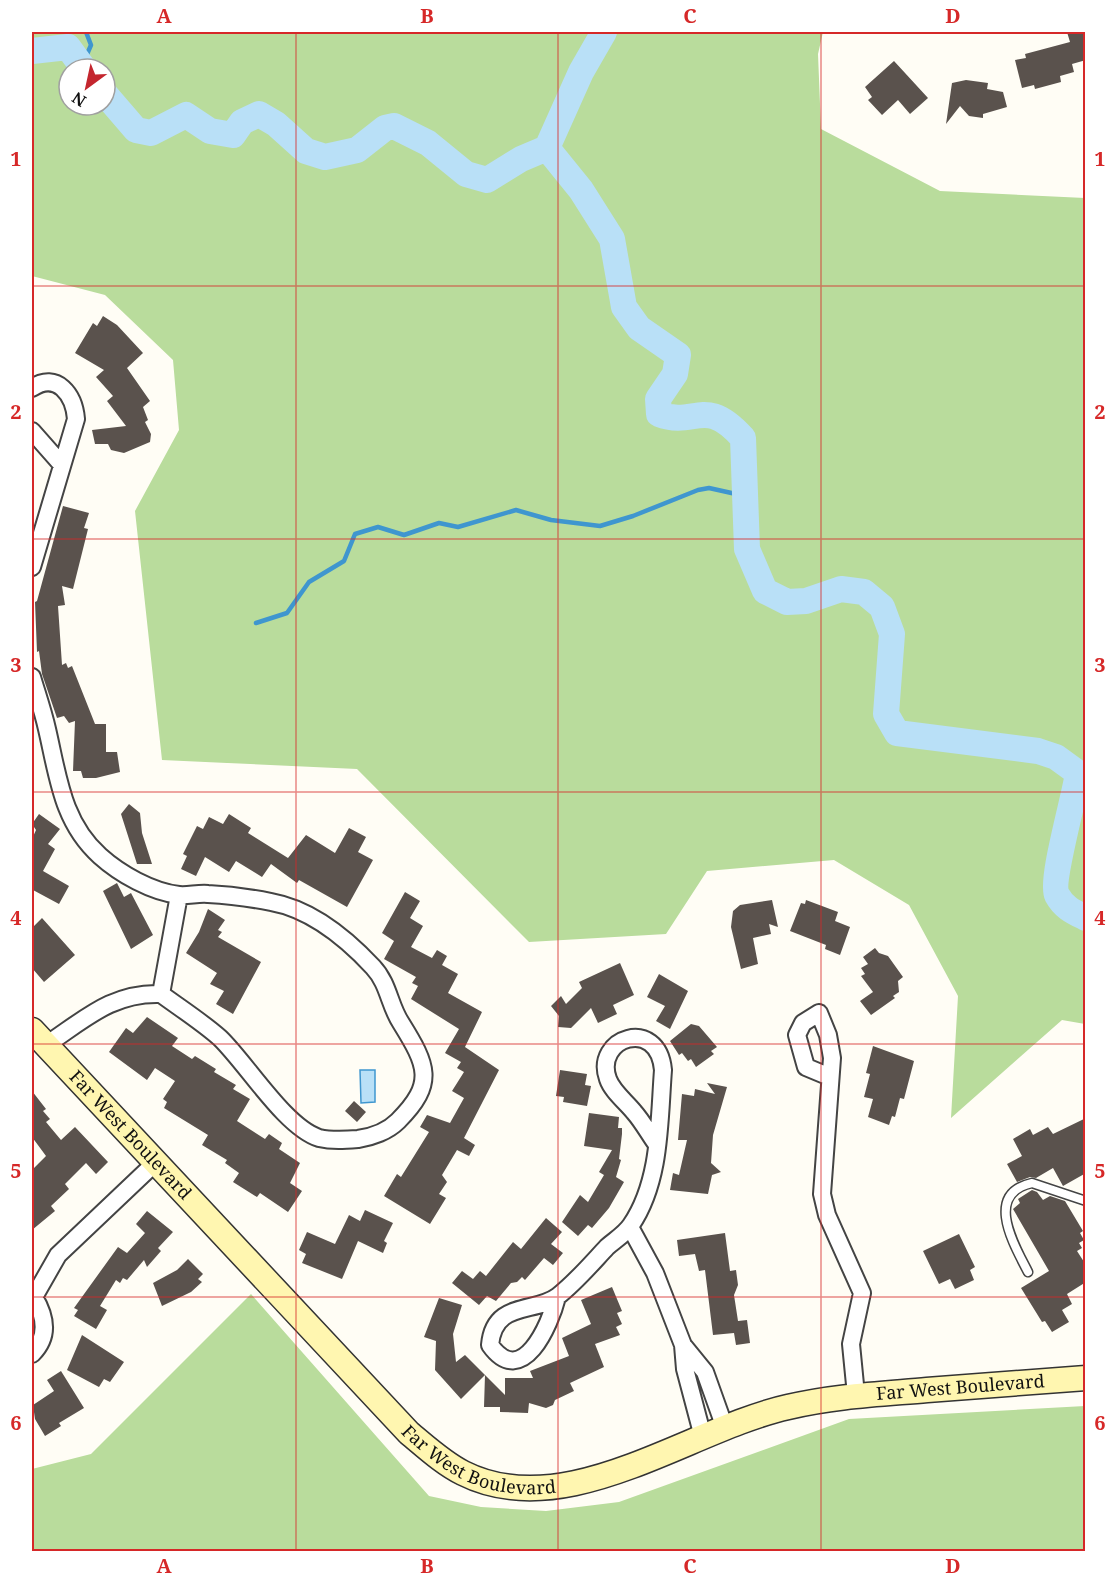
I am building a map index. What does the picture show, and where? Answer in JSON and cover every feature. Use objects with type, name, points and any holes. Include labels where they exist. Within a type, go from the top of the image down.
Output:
[{"type":"street","points":[[32,388],[47,381],[58,384],[68,393],[75,405],[76,419],[32,567]]},
{"type":"street","points":[[32,431],[62,465]]},
{"type":"street","points":[[32,677],[46,725],[63,805],[86,844],[103,859],[157,890],[179,895],[207,894],[273,902],[295,909],[333,931],[373,967],[384,982],[398,1018],[422,1058],[424,1075],[420,1094],[410,1109],[393,1126],[370,1137],[339,1141],[318,1137],[297,1126],[220,1038],[161,994],[142,994],[117,999],[39,1038]]},
{"type":"street","points":[[161,994],[179,895]]},
{"type":"street","name":"Far West Boulevard","points":[[39,1038],[409,1433],[434,1454],[464,1473],[493,1483],[524,1487],[557,1486],[601,1476],[725,1428],[787,1407],[856,1395],[1086,1378]]},
{"type":"street","points":[[557,1297],[630,1227],[642,1205],[654,1171],[663,1070],[662,1056],[655,1046],[643,1038],[628,1038],[618,1042],[608,1056],[607,1076],[609,1082],[656,1142]]},
{"type":"street","points":[[830,1077],[822,1194],[827,1215],[862,1293],[851,1344],[856,1395]]},
{"type":"street","points":[[32,1354],[41,1344],[45,1327],[42,1310],[33,1296],[58,1255],[155,1163]]},
{"type":"street","points":[[630,1227],[655,1273],[683,1345],[685,1369],[703,1437]]},
{"type":"street","points":[[683,1345],[705,1372],[725,1428]]},
{"type":"lane","points":[[1028,1272],[1006,1228],[1005,1210],[1013,1195],[1023,1185],[1032,1183],[1086,1201]]},
{"type":"green space","points":[[32,32],[823,32],[818,54],[821,129],[940,191],[1085,198],[1085,1024],[1062,1020],[951,1118],[958,996],[909,905],[834,860],[707,871],[666,934],[529,942],[357,769],[162,760],[135,511],[179,430],[173,360],[105,295],[32,276]]},
{"type":"green space","points":[[251,1294],[429,1496],[481,1507],[546,1511],[619,1502],[849,1419],[1085,1406],[1085,1551],[32,1551],[32,1469],[91,1454]]},
{"type":"water","points":[[360,1070],[375,1070],[375,1102],[361,1103]]},
{"type":"building","points":[[1067,32],[1086,32],[1086,60],[1072,64],[1074,72],[1060,76],[1061,82],[1035,89],[1034,85],[1022,88],[1015,60],[1026,58],[1025,54],[1070,42]]},
{"type":"building","points":[[894,61],[928,98],[910,114],[898,100],[882,115],[868,100],[872,97],[865,87]]},
{"type":"building","points":[[966,80],[988,83],[987,89],[1003,92],[1007,107],[983,114],[983,118],[969,116],[960,106],[946,124],[952,83]]},
{"type":"building","points":[[103,316],[117,325],[143,353],[127,368],[150,401],[143,407],[148,420],[145,422],[151,434],[150,442],[124,453],[111,450],[108,444],[95,444],[92,430],[126,426],[107,401],[113,396],[96,377],[104,370],[75,353],[93,323],[97,326]]},
{"type":"building","points":[[63,506],[89,513],[84,528],[88,529],[73,589],[62,586],[65,605],[58,606],[62,665],[66,663],[68,668],[72,666],[95,724],[106,724],[106,752],[117,752],[120,772],[96,778],[83,778],[81,771],[73,771],[75,721],[69,723],[64,716],[57,718],[42,674],[39,651],[37,652],[35,602]]},
{"type":"building","points":[[129,804],[140,813],[142,833],[152,864],[137,864],[121,814]]},
{"type":"building","points":[[39,814],[60,829],[48,844],[55,849],[43,871],[69,886],[59,904],[33,890],[32,893],[32,839],[36,830],[32,824]]},
{"type":"building","points":[[229,814],[251,828],[248,833],[288,858],[306,835],[335,853],[349,828],[366,837],[358,852],[373,860],[347,907],[299,880],[297,883],[271,864],[262,877],[236,861],[229,872],[205,857],[196,876],[181,869],[187,856],[183,854],[197,826],[203,829],[209,817],[223,824]]},
{"type":"building","points":[[117,883],[124,897],[131,893],[153,935],[131,949],[103,891]]},
{"type":"building","points":[[405,892],[420,901],[410,918],[423,926],[411,947],[432,958],[437,950],[447,956],[442,965],[458,974],[448,993],[482,1012],[465,1047],[499,1070],[464,1138],[475,1145],[469,1156],[457,1150],[442,1175],[447,1182],[439,1194],[446,1198],[430,1224],[384,1196],[397,1174],[401,1177],[429,1132],[420,1127],[427,1115],[450,1123],[464,1098],[452,1091],[464,1072],[457,1068],[461,1062],[445,1053],[459,1029],[411,999],[418,986],[412,983],[416,977],[384,959],[394,941],[382,933]]},
{"type":"building","points":[[772,900],[778,927],[769,924],[771,934],[753,938],[758,964],[741,969],[731,927],[733,911],[740,905]]},
{"type":"building","points":[[806,900],[838,912],[835,921],[850,927],[840,955],[825,949],[826,945],[790,931],[801,903],[805,904]]},
{"type":"building","points":[[208,909],[225,920],[218,930],[222,932],[218,937],[261,962],[233,1014],[216,1004],[224,991],[210,984],[217,973],[186,953],[199,932]]},
{"type":"building","points":[[42,918],[75,955],[44,982],[32,968],[32,928]]},
{"type":"building","points":[[875,948],[879,953],[888,956],[903,977],[898,981],[899,992],[893,996],[895,998],[871,1015],[860,1001],[873,992],[861,976],[865,974],[861,968],[868,964],[863,957]]},
{"type":"building","points":[[620,963],[634,995],[613,1005],[617,1014],[598,1023],[591,1008],[571,1028],[558,1027],[559,1016],[551,1006],[561,996],[566,1004],[582,988],[579,982]]},
{"type":"building","points":[[659,974],[688,991],[670,1029],[656,1021],[665,1006],[647,997]]},
{"type":"building","points":[[147,1017],[178,1038],[172,1046],[192,1059],[195,1056],[216,1069],[214,1072],[236,1085],[233,1089],[250,1099],[237,1121],[265,1139],[269,1134],[282,1143],[279,1149],[300,1163],[290,1183],[302,1191],[288,1212],[260,1193],[257,1197],[233,1182],[239,1173],[225,1163],[227,1160],[202,1145],[208,1135],[164,1108],[167,1102],[163,1099],[175,1081],[155,1068],[147,1080],[109,1052],[126,1028],[133,1033]]},
{"type":"building","points":[[691,1024],[699,1026],[717,1047],[711,1051],[714,1054],[696,1067],[691,1059],[688,1061],[682,1053],[679,1055],[670,1041]]},
{"type":"building","points":[[873,1046],[914,1061],[904,1099],[900,1098],[895,1117],[892,1116],[889,1125],[868,1117],[873,1099],[864,1097],[870,1074],[866,1073]]},
{"type":"building","points":[[560,1070],[587,1074],[585,1085],[591,1086],[587,1106],[563,1102],[564,1097],[556,1096]]},
{"type":"building","points":[[707,1083],[727,1087],[713,1135],[711,1163],[721,1172],[712,1175],[708,1194],[670,1190],[673,1173],[679,1175],[687,1140],[678,1140],[682,1094],[694,1096],[695,1089],[715,1094]]},
{"type":"building","points":[[32,1091],[46,1109],[43,1111],[50,1119],[46,1122],[61,1140],[75,1127],[108,1162],[96,1174],[86,1163],[65,1184],[69,1189],[51,1206],[55,1211],[32,1230],[32,1170],[46,1156],[32,1137]]},
{"type":"building","points":[[354,1101],[366,1112],[357,1122],[345,1111]]},
{"type":"building","points":[[589,1113],[619,1117],[618,1128],[622,1128],[619,1159],[621,1160],[616,1177],[624,1182],[609,1208],[592,1228],[588,1225],[578,1236],[562,1222],[580,1195],[588,1202],[604,1175],[599,1172],[612,1150],[584,1146]]},
{"type":"building","points":[[1086,1118],[1086,1173],[1063,1186],[1053,1168],[1036,1178],[1030,1177],[1017,1182],[1007,1164],[1022,1156],[1013,1139],[1030,1129],[1033,1135],[1048,1127],[1053,1134]]},
{"type":"building","points":[[1032,1190],[1037,1192],[1043,1200],[1050,1196],[1065,1201],[1083,1231],[1080,1233],[1084,1240],[1079,1243],[1082,1248],[1077,1251],[1086,1265],[1086,1282],[1067,1294],[1072,1304],[1062,1310],[1069,1322],[1052,1332],[1045,1321],[1042,1322],[1021,1288],[1049,1271],[1013,1209],[1020,1203],[1018,1199]]},
{"type":"building","points":[[365,1210],[393,1223],[384,1241],[387,1243],[383,1253],[358,1241],[342,1279],[302,1263],[306,1254],[299,1250],[307,1232],[335,1244],[349,1215],[360,1221]]},
{"type":"building","points":[[147,1211],[173,1232],[158,1248],[161,1251],[147,1267],[144,1260],[127,1280],[123,1278],[120,1283],[116,1280],[100,1306],[107,1310],[96,1329],[74,1316],[78,1310],[74,1308],[118,1247],[127,1253],[145,1233],[136,1224]]},
{"type":"building","points":[[546,1218],[562,1232],[551,1244],[563,1253],[553,1265],[544,1258],[525,1280],[522,1277],[517,1282],[511,1283],[496,1301],[487,1296],[479,1305],[452,1283],[462,1271],[473,1279],[480,1271],[486,1276],[513,1242],[521,1249]]},
{"type":"building","points":[[725,1233],[730,1271],[736,1270],[738,1285],[734,1295],[738,1321],[747,1320],[750,1343],[736,1345],[734,1333],[713,1335],[705,1270],[699,1271],[695,1254],[679,1256],[677,1240]]},
{"type":"building","points":[[959,1234],[975,1267],[970,1270],[974,1280],[955,1289],[950,1279],[939,1284],[923,1251]]},
{"type":"building","points":[[188,1259],[203,1274],[198,1279],[202,1282],[191,1292],[162,1306],[153,1283],[177,1270]]},
{"type":"building","points":[[612,1287],[622,1311],[617,1313],[622,1324],[616,1327],[620,1335],[595,1344],[604,1367],[570,1383],[574,1391],[555,1400],[553,1405],[546,1408],[529,1403],[528,1413],[500,1412],[500,1407],[484,1407],[485,1375],[505,1395],[505,1378],[533,1378],[530,1371],[569,1356],[562,1338],[591,1324],[581,1300]]},
{"type":"building","points":[[439,1298],[462,1305],[453,1334],[456,1362],[465,1355],[485,1375],[461,1399],[435,1370],[436,1341],[424,1337]]},
{"type":"building","points":[[82,1335],[124,1362],[110,1382],[104,1379],[99,1387],[67,1370]]},
{"type":"building","points":[[61,1371],[84,1408],[59,1423],[61,1426],[45,1436],[35,1419],[33,1405],[54,1391],[47,1380]]},
{"type":"waterway","points":[[86,32],[91,45],[86,57]]},
{"type":"waterway","points":[[547,148],[581,72],[604,32]]},
{"type":"waterway","points":[[32,51],[68,47],[75,57]]},
{"type":"waterway","points":[[117,108],[136,130],[151,133],[186,115],[210,131],[233,135],[242,122],[259,114],[276,124],[306,151],[325,157],[357,150],[385,128],[394,126],[428,143],[466,174],[487,180],[521,159],[547,148],[581,190],[612,239],[624,307],[639,328],[678,355],[675,374],[658,399],[659,414],[682,418],[709,415],[730,425],[743,438],[747,549],[765,591],[787,602],[806,601],[841,589],[864,592],[882,607],[892,634],[886,714],[897,733],[1038,751],[1056,757],[1078,773],[1060,856],[1056,887],[1057,895],[1063,903],[1086,918]]},
{"type":"waterway","points":[[256,623],[287,613],[309,582],[344,561],[355,534],[378,527],[404,535],[439,523],[458,527],[516,510],[551,520],[600,526],[633,516],[698,490],[709,488],[745,496]]},
{"type":"waterway","points":[[1078,773],[1086,768]]}]
